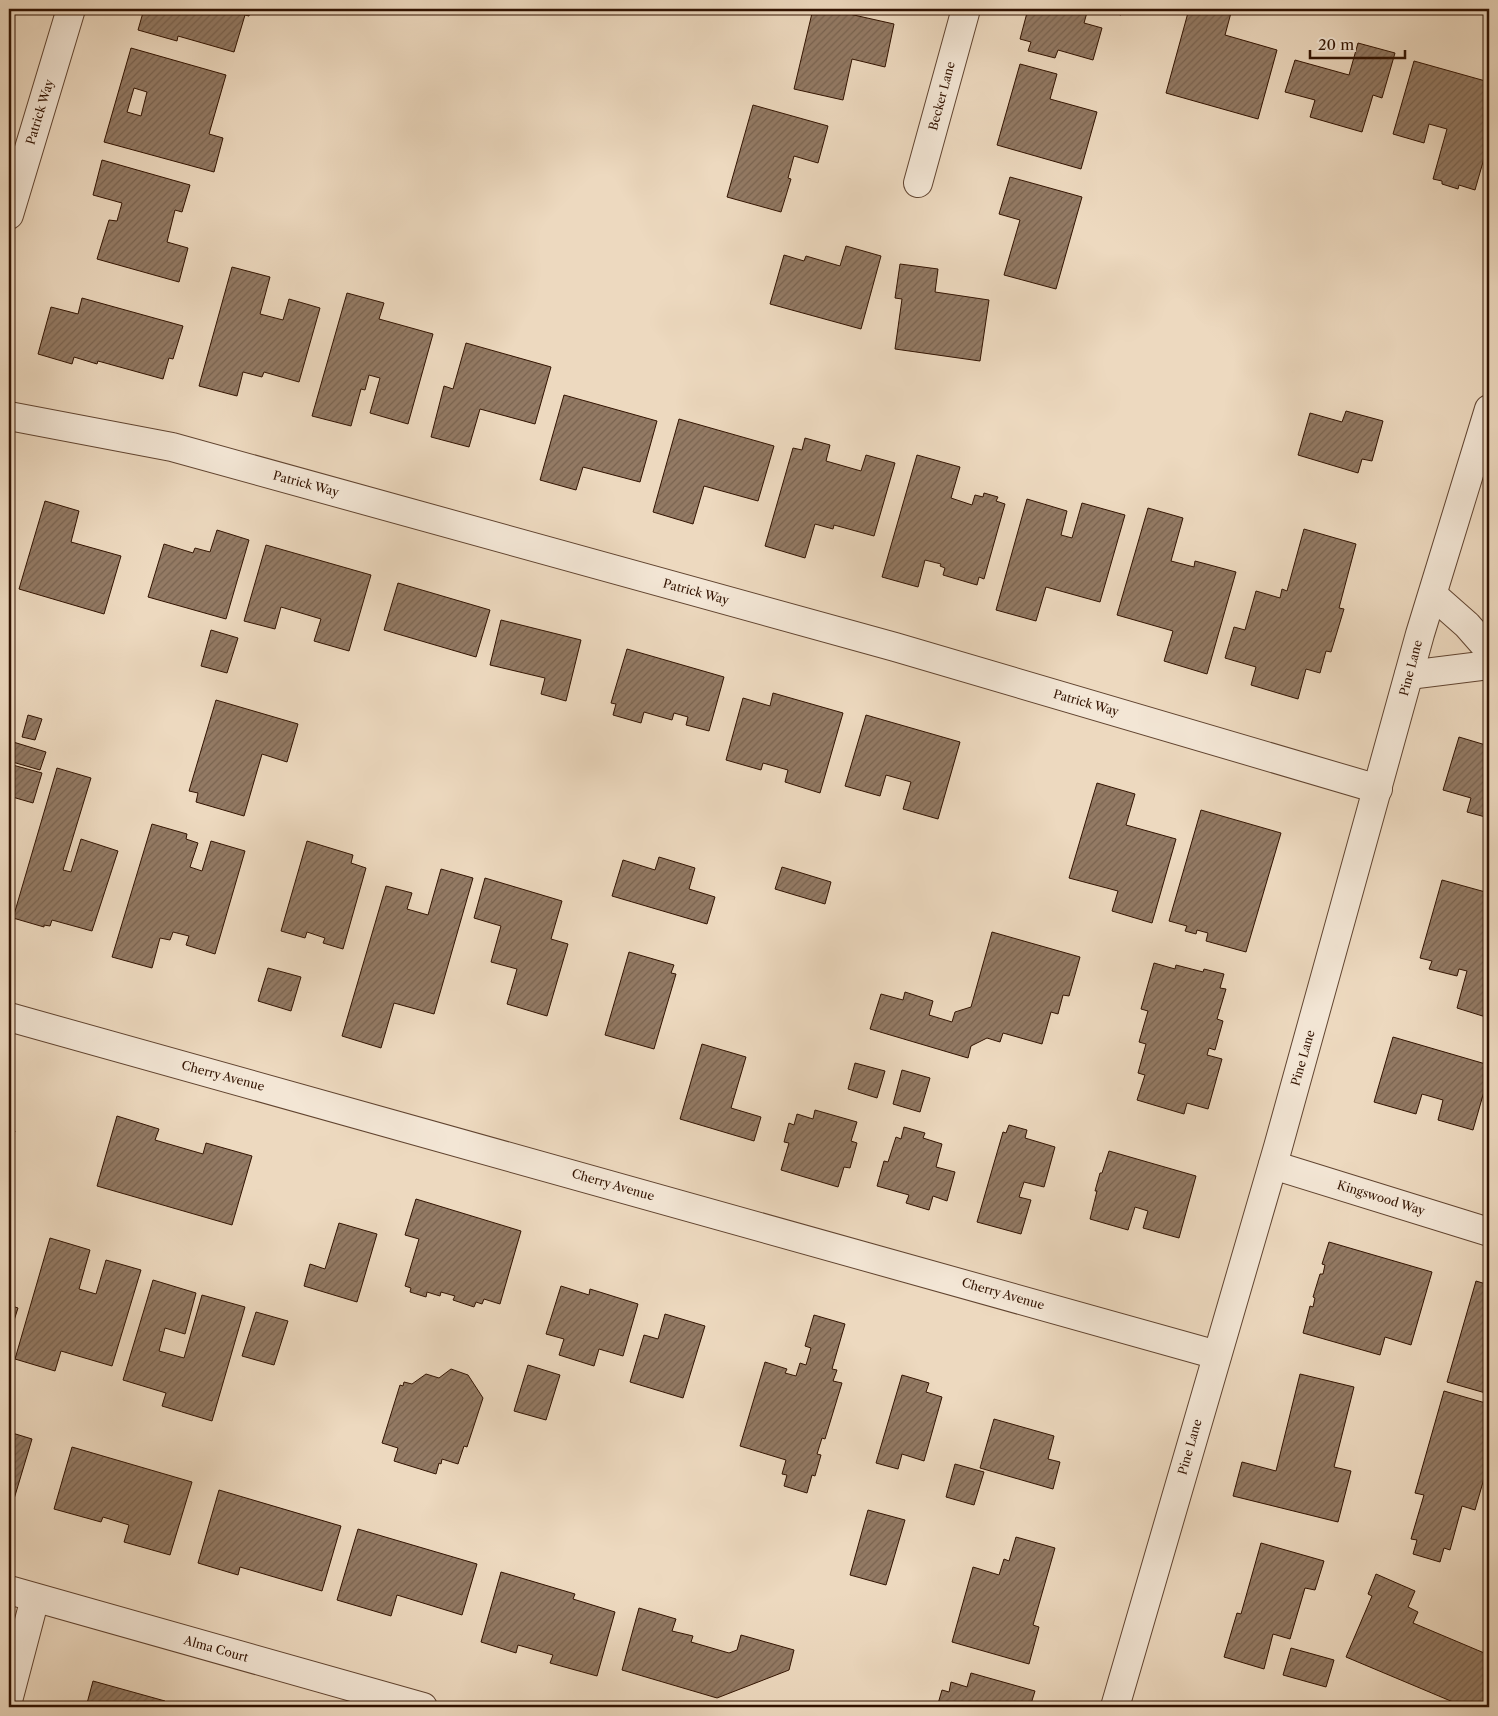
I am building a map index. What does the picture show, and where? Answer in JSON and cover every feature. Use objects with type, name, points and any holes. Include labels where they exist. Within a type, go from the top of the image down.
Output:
[{"type":"street","name":"Patrick Way","points":[[9,215],[71,9]]},
{"type":"street","name":"Becker Lane","points":[[918,183],[966,9]]},
{"type":"street","name":"Pine Lane","points":[[1115,1707],[1273,1165],[1433,595],[1489,409]]},
{"type":"street","name":"Patrick Way","points":[[9,416],[172,447],[896,647],[1378,789]]},
{"type":"street","points":[[1433,595],[1467,625],[1489,650]]},
{"type":"street","points":[[1410,675],[1489,665]]},
{"type":"street","name":"Cherry Avenue","points":[[9,1016],[1217,1354]]},
{"type":"street","name":"Kingswood Way","points":[[1273,1165],[1489,1232]]},
{"type":"street","name":"Alma Court","points":[[9,1590],[423,1707]]},
{"type":"street","points":[[9,1697],[35,1598]]},
{"type":"building","points":[[144,9],[251,9],[249,16],[245,15],[234,52],[178,36],[177,41],[138,30]]},
{"type":"building","points":[[813,9],[827,9],[894,24],[885,67],[852,59],[843,100],[794,89]]},
{"type":"building","points":[[1028,9],[1088,9],[1084,23],[1102,28],[1093,60],[1058,50],[1055,58],[1028,51],[1031,42],[1020,39]]},
{"type":"building","points":[[1099,9],[1123,9],[1121,15]]},
{"type":"building","points":[[1189,9],[1232,9],[1225,35],[1277,50],[1258,119],[1166,93]]},
{"type":"building","points":[[1358,43],[1395,53],[1382,98],[1373,95],[1362,132],[1310,117],[1315,100],[1285,92],[1295,60],[1349,75]]},
{"type":"building","points":[[131,48],[226,75],[209,134],[223,138],[214,172],[104,142]],"holes":[[[134,88],[147,92],[141,116],[127,112]]]},
{"type":"building","points":[[1414,61],[1489,82],[1489,141],[1475,190],[1459,185],[1458,189],[1433,179],[1447,129],[1429,124],[1424,143],[1393,134]]},
{"type":"building","points":[[1020,64],[1057,74],[1050,99],[1097,112],[1081,169],[997,145]]},
{"type":"building","points":[[753,105],[828,126],[818,163],[794,156],[788,178],[791,179],[781,212],[727,197]]},
{"type":"building","points":[[102,160],[190,185],[182,212],[175,210],[167,242],[188,248],[179,282],[97,259],[109,220],[117,221],[122,203],[93,195]]},
{"type":"building","points":[[1010,177],[1082,197],[1056,289],[1004,275],[1020,220],[999,214]]},
{"type":"building","points":[[846,246],[881,256],[861,329],[770,304],[784,255],[804,261],[806,256],[840,266]]},
{"type":"building","points":[[900,264],[938,269],[935,292],[989,300],[980,361],[895,349],[902,299],[895,298]]},
{"type":"building","points":[[232,267],[270,277],[260,314],[283,320],[289,299],[320,308],[299,382],[264,372],[262,377],[243,372],[237,396],[199,386]]},
{"type":"building","points":[[347,293],[384,303],[379,319],[433,334],[408,424],[370,413],[380,378],[369,375],[365,390],[361,389],[351,426],[312,416]]},
{"type":"building","points":[[82,298],[183,326],[173,359],[169,358],[163,379],[98,361],[97,364],[74,357],[72,364],[38,354],[51,307],[78,314]]},
{"type":"building","points":[[466,343],[551,367],[535,424],[480,409],[469,447],[431,437],[444,386],[453,389]]},
{"type":"building","points":[[564,395],[657,421],[640,482],[583,467],[576,490],[540,480]]},
{"type":"building","points":[[1346,411],[1383,421],[1372,461],[1362,459],[1358,473],[1298,455],[1310,413],[1342,422]]},
{"type":"building","points":[[679,419],[774,446],[758,501],[704,486],[693,524],[653,512]]},
{"type":"building","points":[[805,438],[830,445],[826,461],[861,471],[866,455],[895,463],[874,536],[834,525],[833,529],[815,524],[805,558],[765,546],[793,448],[802,450]]},
{"type":"building","points":[[917,455],[960,467],[951,498],[972,505],[975,495],[983,497],[984,493],[998,497],[996,501],[1005,504],[984,579],[979,577],[977,585],[943,575],[945,568],[940,566],[941,564],[925,560],[918,587],[882,577]]},
{"type":"building","points":[[1027,499],[1067,511],[1061,535],[1072,538],[1082,503],[1125,515],[1100,602],[1046,587],[1036,621],[996,610]]},
{"type":"building","points":[[45,501],[79,511],[71,542],[121,556],[104,614],[19,589]]},
{"type":"building","points":[[1148,508],[1183,518],[1171,561],[1194,567],[1195,561],[1236,572],[1207,674],[1164,661],[1173,631],[1117,615]]},
{"type":"building","points":[[1304,529],[1356,544],[1339,608],[1344,609],[1331,652],[1326,651],[1320,673],[1306,669],[1298,699],[1251,685],[1256,667],[1225,658],[1234,627],[1245,630],[1256,591],[1280,598],[1282,589],[1287,591]]},
{"type":"building","points":[[217,530],[249,540],[226,619],[148,597],[164,544],[193,553],[195,548],[210,552]]},
{"type":"building","points":[[266,545],[371,575],[349,651],[314,641],[321,619],[281,607],[275,629],[244,621]]},
{"type":"building","points":[[398,583],[490,610],[476,657],[384,630]]},
{"type":"building","points":[[501,620],[581,640],[566,701],[541,694],[545,678],[490,665]]},
{"type":"building","points":[[211,630],[238,638],[227,673],[201,666]]},
{"type":"building","points":[[627,649],[724,677],[709,731],[686,725],[688,717],[674,713],[672,720],[644,712],[641,723],[613,715],[616,704],[611,703]]},
{"type":"building","points":[[773,693],[843,713],[820,793],[785,782],[788,770],[763,763],[761,770],[726,760],[743,698],[770,706]]},
{"type":"building","points":[[216,700],[298,724],[287,762],[262,754],[244,816],[196,802],[198,793],[189,791]]},
{"type":"building","points":[[28,715],[42,719],[35,740],[22,737]]},
{"type":"building","points":[[866,715],[960,742],[938,819],[903,809],[911,782],[886,775],[880,796],[845,786]]},
{"type":"building","points":[[1459,737],[1489,746],[1489,818],[1467,812],[1471,798],[1443,790]]},
{"type":"building","points":[[10,741],[46,752],[40,770],[9,761]]},
{"type":"building","points":[[9,764],[42,773],[33,803],[9,796]]},
{"type":"building","points":[[57,768],[91,778],[63,870],[71,872],[81,839],[118,851],[92,931],[52,920],[50,926],[44,925],[44,927],[13,918]]},
{"type":"building","points":[[1097,783],[1135,794],[1126,825],[1176,839],[1152,923],[1112,911],[1118,891],[1069,878]]},
{"type":"building","points":[[1201,810],[1281,833],[1246,952],[1206,941],[1208,933],[1197,930],[1196,934],[1185,931],[1187,926],[1169,921]]},
{"type":"building","points":[[152,824],[187,834],[186,839],[198,843],[190,867],[202,871],[211,841],[245,851],[215,954],[186,945],[189,936],[173,932],[170,940],[160,938],[152,968],[112,957]]},
{"type":"building","points":[[307,841],[353,855],[351,863],[366,868],[343,949],[323,943],[325,938],[307,932],[305,938],[281,931]]},
{"type":"building","points":[[659,857],[695,868],[689,889],[715,897],[707,924],[612,896],[623,860],[655,870]]},
{"type":"building","points":[[782,867],[831,882],[825,904],[775,889]]},
{"type":"building","points":[[441,869],[473,878],[434,1014],[394,1003],[381,1048],[342,1036],[386,886],[412,893],[407,909],[428,915]]},
{"type":"building","points":[[485,878],[562,901],[551,939],[568,944],[547,1016],[507,1004],[517,969],[491,962],[501,926],[474,918]]},
{"type":"building","points":[[1442,880],[1489,893],[1489,1018],[1457,1008],[1467,971],[1459,969],[1457,976],[1429,969],[1432,961],[1420,958]]},
{"type":"building","points":[[992,932],[1080,957],[1069,996],[1063,995],[1058,1014],[1051,1012],[1042,1044],[1003,1033],[1000,1042],[987,1038],[971,1046],[968,1058],[870,1029],[881,994],[903,1000],[905,992],[933,1001],[929,1015],[952,1022],[955,1012],[971,1007]]},
{"type":"building","points":[[629,952],[674,965],[671,973],[676,974],[654,1049],[605,1035]]},
{"type":"building","points":[[1154,963],[1175,969],[1176,965],[1203,972],[1204,969],[1224,974],[1220,988],[1226,989],[1217,1019],[1223,1021],[1215,1050],[1209,1048],[1207,1055],[1222,1059],[1208,1109],[1187,1103],[1184,1114],[1137,1100],[1145,1075],[1138,1073],[1146,1044],[1139,1042],[1148,1011],[1141,1009]]},
{"type":"building","points":[[268,968],[301,977],[291,1011],[258,1001]]},
{"type":"building","points":[[1393,1037],[1489,1065],[1489,1074],[1473,1130],[1438,1120],[1443,1100],[1422,1094],[1416,1114],[1374,1102]]},
{"type":"building","points":[[702,1044],[746,1057],[731,1108],[761,1117],[754,1141],[680,1119]]},
{"type":"building","points":[[855,1063],[885,1071],[877,1098],[848,1089]]},
{"type":"building","points":[[902,1070],[930,1078],[920,1112],[893,1104]]},
{"type":"building","points":[[815,1110],[857,1122],[851,1141],[857,1143],[850,1168],[844,1167],[838,1187],[781,1170],[789,1143],[784,1142],[789,1123],[794,1125],[797,1114],[813,1119]]},
{"type":"building","points":[[117,1116],[159,1129],[155,1140],[203,1154],[206,1143],[252,1156],[232,1225],[97,1186]]},
{"type":"building","points":[[1009,1125],[1027,1130],[1025,1138],[1055,1147],[1044,1187],[1024,1182],[1019,1197],[1031,1200],[1021,1234],[977,1222],[1003,1132],[1006,1133]]},
{"type":"building","points":[[904,1127],[925,1133],[923,1138],[942,1144],[936,1167],[955,1172],[947,1201],[933,1196],[929,1210],[906,1203],[909,1195],[877,1186],[884,1161],[888,1162],[896,1137],[901,1139]]},
{"type":"building","points":[[9,1129],[15,1131],[9,1150]]},
{"type":"building","points":[[1109,1151],[1196,1176],[1179,1238],[1143,1228],[1148,1211],[1135,1207],[1128,1230],[1090,1219],[1100,1173],[1102,1173]]},
{"type":"building","points":[[416,1199],[521,1231],[500,1304],[484,1299],[482,1304],[476,1302],[474,1307],[453,1300],[455,1296],[441,1292],[440,1296],[427,1292],[426,1297],[410,1292],[411,1288],[405,1286],[419,1239],[405,1235]]},
{"type":"building","points":[[339,1223],[377,1234],[357,1302],[304,1286],[310,1264],[325,1269]]},
{"type":"building","points":[[50,1238],[90,1250],[79,1289],[96,1294],[106,1260],[141,1270],[112,1366],[61,1351],[55,1371],[15,1359]]},
{"type":"building","points":[[1329,1242],[1432,1272],[1411,1345],[1385,1337],[1380,1355],[1303,1333],[1310,1306],[1313,1307],[1315,1298],[1313,1297],[1320,1274],[1323,1274],[1325,1265],[1322,1264]]},
{"type":"building","points":[[153,1280],[196,1293],[185,1334],[165,1328],[159,1351],[184,1358],[202,1295],[245,1307],[212,1421],[162,1406],[166,1393],[123,1380]]},
{"type":"building","points":[[1476,1281],[1489,1285],[1489,1394],[1447,1382]]},
{"type":"building","points":[[561,1286],[589,1295],[590,1289],[638,1304],[623,1356],[599,1349],[594,1366],[559,1355],[564,1339],[546,1334]]},
{"type":"building","points":[[9,1305],[18,1308],[11,1330],[9,1329]]},
{"type":"building","points":[[256,1312],[288,1321],[274,1365],[242,1356]]},
{"type":"building","points":[[665,1314],[705,1326],[683,1398],[630,1382],[644,1335],[658,1339]]},
{"type":"building","points":[[814,1315],[845,1324],[832,1369],[837,1370],[833,1381],[842,1383],[825,1439],[822,1438],[817,1454],[821,1455],[815,1476],[812,1475],[807,1493],[784,1486],[787,1475],[782,1474],[786,1460],[740,1446],[765,1362],[787,1369],[785,1373],[796,1376],[800,1363],[806,1365],[811,1348],[805,1346]]},
{"type":"building","points":[[528,1365],[560,1375],[546,1420],[514,1411]]},
{"type":"building","points":[[451,1369],[468,1375],[483,1398],[467,1447],[464,1446],[458,1464],[442,1459],[436,1474],[394,1461],[398,1448],[382,1443],[400,1385],[403,1386],[404,1382],[412,1384],[426,1374],[439,1378]]},
{"type":"building","points":[[1300,1374],[1354,1387],[1334,1467],[1351,1471],[1338,1522],[1233,1496],[1242,1462],[1276,1471]]},
{"type":"building","points":[[902,1375],[929,1383],[926,1392],[942,1397],[924,1461],[902,1454],[898,1469],[876,1463]]},
{"type":"building","points":[[1444,1391],[1489,1404],[1489,1476],[1485,1475],[1475,1510],[1462,1506],[1450,1550],[1444,1548],[1440,1562],[1413,1554],[1417,1540],[1411,1539],[1424,1495],[1415,1493]]},
{"type":"building","points":[[994,1419],[1054,1436],[1048,1459],[1060,1462],[1053,1489],[980,1468]]},
{"type":"building","points":[[9,1432],[32,1439],[14,1499],[9,1497]]},
{"type":"building","points":[[72,1447],[192,1482],[170,1555],[124,1542],[129,1525],[103,1517],[101,1522],[54,1509]]},
{"type":"building","points":[[955,1464],[984,1472],[974,1505],[946,1497]]},
{"type":"building","points":[[219,1490],[341,1526],[322,1591],[240,1567],[238,1575],[198,1563]]},
{"type":"building","points":[[868,1510],[905,1520],[886,1585],[850,1575]]},
{"type":"building","points":[[358,1529],[477,1564],[462,1615],[397,1595],[391,1616],[337,1600]]},
{"type":"building","points":[[1016,1537],[1055,1548],[1033,1625],[1039,1627],[1029,1664],[952,1642],[973,1567],[999,1575],[1004,1559],[1009,1561]]},
{"type":"building","points":[[1261,1543],[1324,1561],[1315,1590],[1305,1588],[1290,1639],[1273,1634],[1264,1669],[1224,1657],[1237,1613],[1241,1614]]},
{"type":"building","points":[[501,1572],[575,1594],[573,1599],[615,1612],[597,1676],[550,1663],[553,1655],[518,1645],[516,1653],[481,1642]]},
{"type":"building","points":[[1376,1574],[1415,1591],[1408,1607],[1418,1612],[1413,1623],[1489,1655],[1489,1698],[1485,1707],[1465,1707],[1346,1657],[1372,1596],[1368,1594]]},
{"type":"building","points":[[639,1608],[676,1619],[672,1631],[693,1636],[691,1642],[729,1653],[737,1650],[741,1635],[794,1650],[789,1670],[717,1698],[622,1670]]},
{"type":"building","points":[[1291,1648],[1334,1660],[1326,1687],[1283,1675]]},
{"type":"building","points":[[971,1673],[1035,1691],[1030,1707],[937,1707],[942,1690],[949,1692],[951,1682],[967,1687]]},
{"type":"building","points":[[93,1681],[165,1701],[163,1707],[86,1707]]}]
